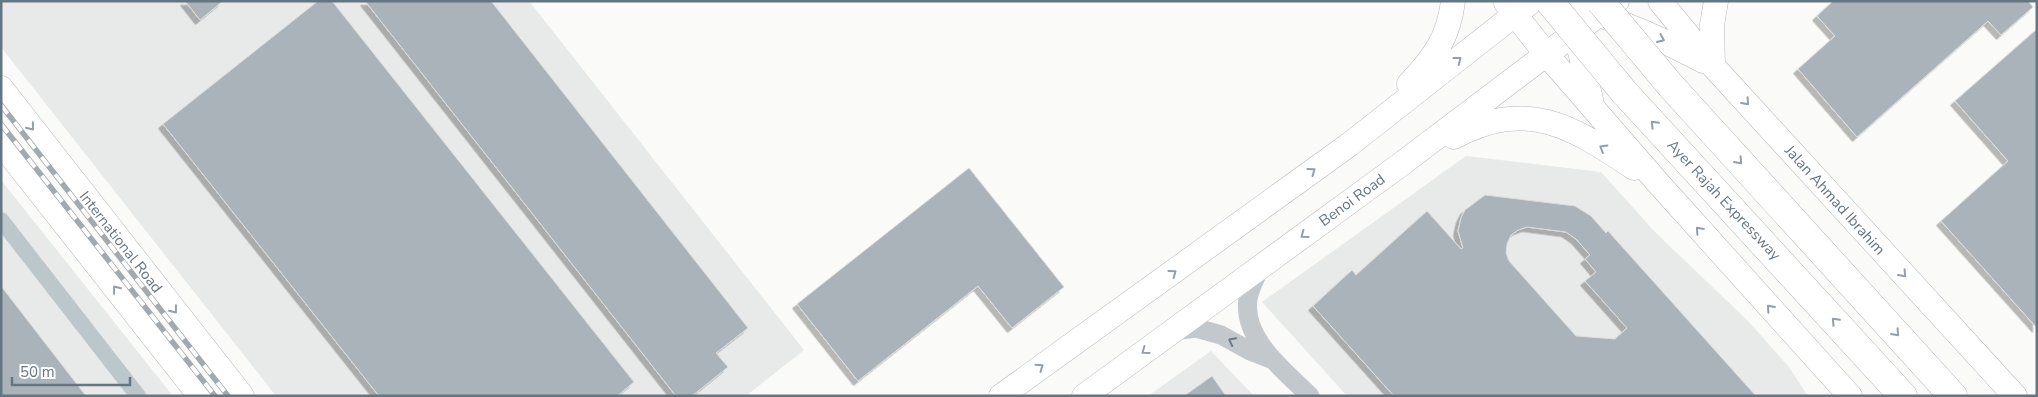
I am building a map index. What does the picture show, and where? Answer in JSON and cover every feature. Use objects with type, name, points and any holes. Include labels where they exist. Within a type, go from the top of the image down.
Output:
[{"type":"highway","name":"Ayer Rajah Expressway","points":[[1562,2],[1624,92],[1903,396]]},
{"type":"highway","points":[[1610,4],[1671,86],[1953,396]]},
{"type":"main road","points":[[1350,144],[1425,67],[1443,42],[1451,20],[1453,1]]},
{"type":"main road","name":"Jalan Ahmad Ibrahim","points":[[1660,1],[1713,66],[2015,396]]},
{"type":"main road","points":[[1562,2],[1610,4],[1666,41],[1713,66],[1712,25],[1716,1]]},
{"type":"main road","points":[[1562,2],[1575,33],[1593,108]]},
{"type":"main road","points":[[1550,53],[1562,2]]},
{"type":"main road","name":"Benoi Road","points":[[1084,396],[1400,165],[1550,53],[1610,4]]},
{"type":"main road","points":[[1001,396],[1350,144],[1517,6],[1550,53],[1593,108],[1850,396]]},
{"type":"main road","name":"International Road","points":[[1,88],[242,396]]},
{"type":"main road","points":[[1400,165],[1482,124],[1506,118],[1528,118],[1561,125],[1586,138],[1659,184]]},
{"type":"main road","points":[[1,143],[200,396]]},
{"type":"street","points":[[1262,266],[1251,287],[1248,301],[1248,314],[1252,329],[1260,344],[1310,396]]},
{"type":"street","points":[[1171,331],[1196,328],[1221,335],[1250,351],[1276,361]]},
{"type":"shaded area","points":[[1,1],[529,1],[804,350],[746,396],[276,396],[1,47]]},
{"type":"shaded area","points":[[1466,156],[1601,172],[1656,233],[1749,322],[1789,367],[1808,396],[1347,396],[1262,302]]},
{"type":"shaded area","points":[[1,180],[173,396],[1,396]]},
{"type":"shaded area","points":[[1211,351],[1254,396],[1148,396]]},
{"type":"building","points":[[185,1],[223,1],[200,20]]},
{"type":"building","points":[[318,1],[332,1],[634,382],[617,396],[379,396],[163,124]]},
{"type":"building","points":[[365,1],[491,1],[748,328],[716,353],[728,367],[692,396],[676,396]]},
{"type":"building","points":[[1833,1],[2028,1],[2033,7],[2001,35],[1988,21],[1857,137],[1798,69],[1835,36],[1817,16]]},
{"type":"building","points":[[2037,29],[2037,328],[1941,221],[2008,161],[1955,101]]},
{"type":"building","points":[[969,168],[1064,287],[1012,328],[978,286],[858,381],[797,304]]},
{"type":"building","points":[[1485,195],[1575,206],[1591,216],[1606,233],[1608,231],[1756,396],[1394,396],[1313,306],[1352,270],[1356,275],[1427,211],[1461,249],[1463,248],[1458,231],[1465,210]],"holes":[[[1527,227],[1566,232],[1576,239],[1590,255],[1585,259],[1596,272],[1585,281],[1627,328],[1615,339],[1576,336],[1509,261],[1506,253],[1507,244],[1511,235],[1518,230]]]},
{"type":"building","points":[[1,286],[86,396],[1,396]]},
{"type":"building","points":[[1212,376],[1226,396],[1184,396]]},
{"type":"waterway","points":[[1,220],[138,396]]},
{"type":"railway","points":[[1,105],[228,396]]},
{"type":"railway","points":[[1,124],[215,396]]}]
